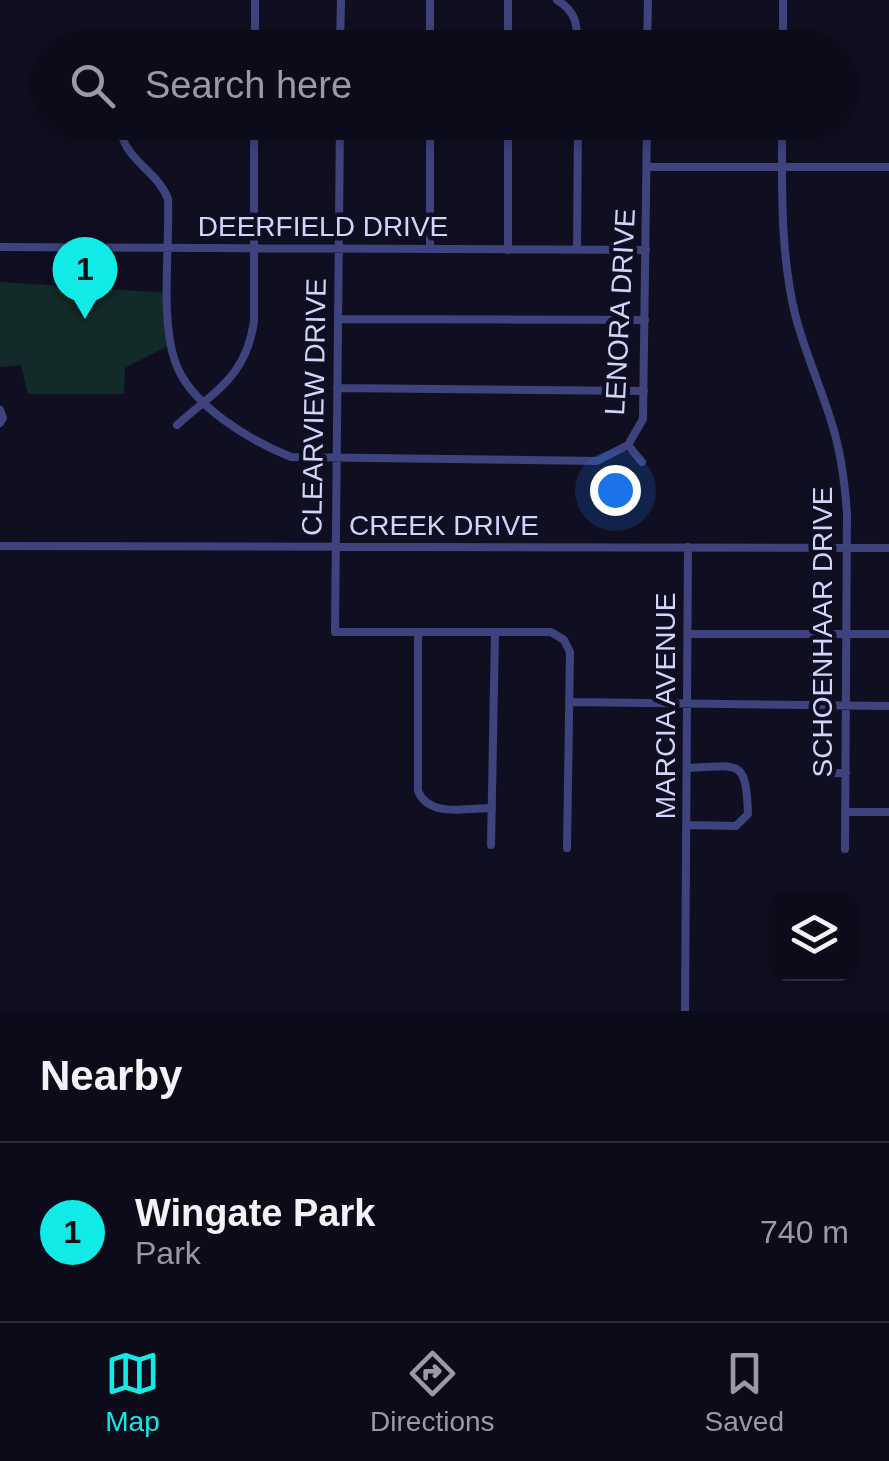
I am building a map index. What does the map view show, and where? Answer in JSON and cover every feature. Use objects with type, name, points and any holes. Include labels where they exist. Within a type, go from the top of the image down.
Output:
[{"type":"street","points":[[255,0],[255,30]]},
{"type":"street","points":[[340,30],[341,0]]},
{"type":"street","points":[[430,0],[430,30]]},
{"type":"street","points":[[508,0],[508,30]]},
{"type":"street","points":[[557,0],[571,10],[578,30]]},
{"type":"street","points":[[647,30],[648,0]]},
{"type":"street","points":[[782,30],[783,0]]},
{"type":"street","name":"LENORA DRIVE","points":[[125,140],[128,152],[164,190],[168,200],[170,345],[180,374],[231,427],[254,442],[291,457],[597,461],[628,445],[644,420],[648,140]]},
{"type":"street","points":[[177,425],[238,372],[250,348],[254,321],[254,140]]},
{"type":"street","name":"CLEARVIEW DRIVE","points":[[340,140],[335,632],[418,632]]},
{"type":"street","points":[[430,140],[430,248]]},
{"type":"street","points":[[508,140],[508,250]]},
{"type":"street","points":[[577,248],[578,140]]},
{"type":"street","name":"SCHOENHAAR DRIVE","points":[[782,140],[783,244],[789,286],[840,455],[847,514],[845,850]]},
{"type":"street","points":[[648,167],[889,167]]},
{"type":"street","name":"DEERFIELD DRIVE","points":[[0,247],[646,250]]},
{"type":"street","points":[[338,318],[645,320]]},
{"type":"street","points":[[337,388],[644,391]]},
{"type":"street","points":[[0,410],[4,418],[0,424]]},
{"type":"street","points":[[628,445],[642,462]]},
{"type":"street","name":"CREEK DRIVE","points":[[0,546],[889,548]]},
{"type":"street","name":"MARCIA AVENUE","points":[[686,1011],[688,547]]},
{"type":"street","points":[[492,808],[436,810],[421,800],[418,632],[551,632],[564,640],[570,652],[568,848]]},
{"type":"street","points":[[491,845],[494,633]]},
{"type":"street","points":[[688,634],[889,634]]},
{"type":"street","points":[[569,702],[889,706]]},
{"type":"street","points":[[686,825],[736,826],[748,814],[747,780],[742,770],[732,766],[688,768]]},
{"type":"street","points":[[818,774],[846,773]]},
{"type":"street","points":[[845,812],[889,812]]},
{"type":"green space","points":[[0,282],[169,293],[170,345],[125,368],[124,394],[28,394],[21,365],[0,367]]},
{"type":"place","name":"Wingate Park","points":[[85,319]]}]
